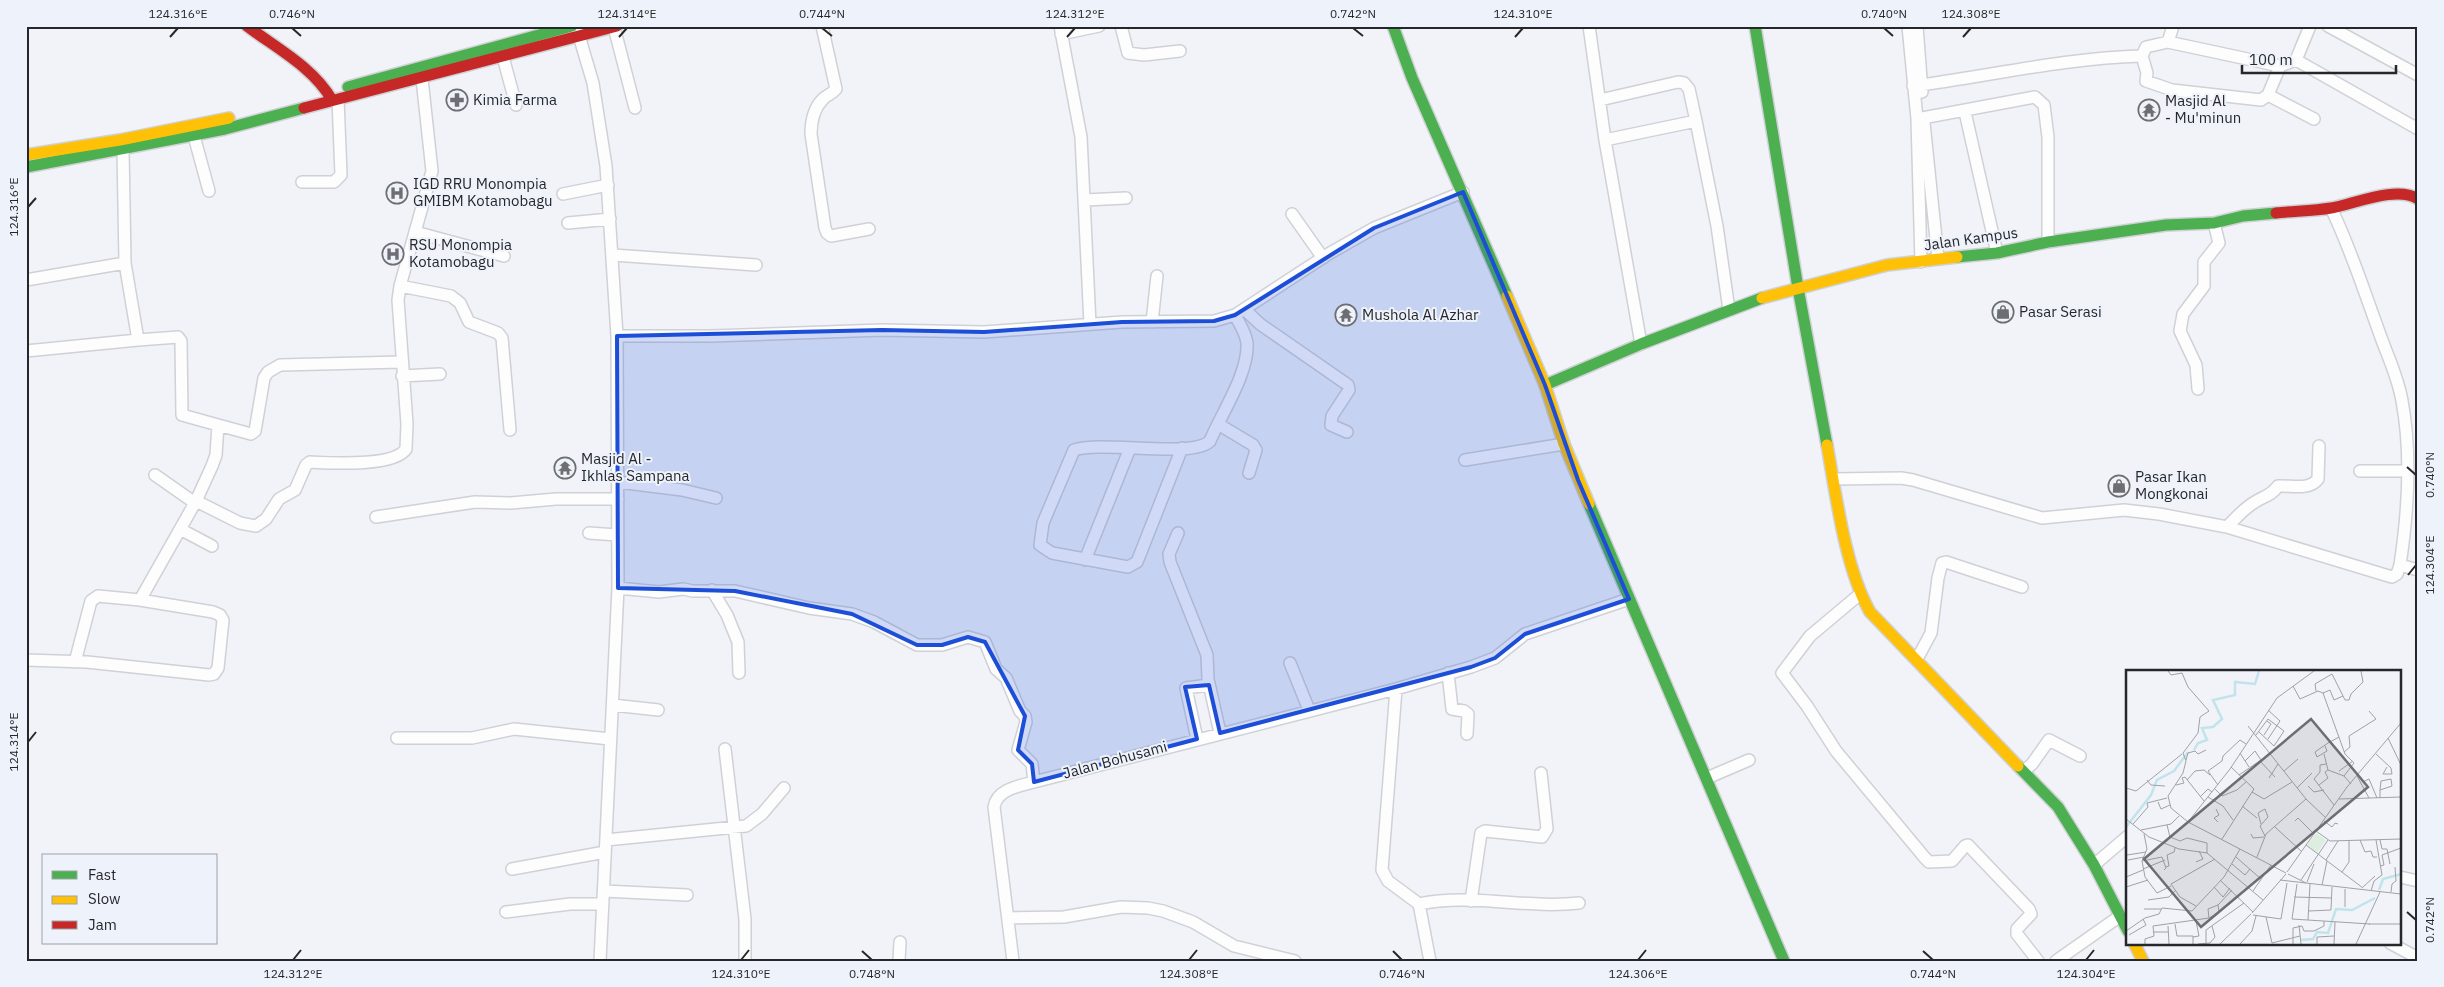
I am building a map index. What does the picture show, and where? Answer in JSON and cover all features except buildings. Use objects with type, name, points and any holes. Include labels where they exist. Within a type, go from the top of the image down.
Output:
[{"type":"street","points":[[247,26],[314,76],[333,97],[341,174],[334,182],[302,182]]},
{"type":"street","points":[[26,155],[194,136],[274,117],[333,97],[572,26]]},
{"type":"street","points":[[822,26],[836,89],[823,100],[811,124],[825,228],[827,234],[831,236],[869,229]]},
{"type":"street","points":[[1090,324],[1085,200],[1079,122],[1060,30],[1099,26]]},
{"type":"street","points":[[1121,26],[1128,53],[1144,55],[1180,51]]},
{"type":"street","points":[[1393,26],[1412,78],[1545,384],[1564,444],[1596,522],[1784,961]]},
{"type":"street","points":[[1589,26],[1605,140],[1641,344]]},
{"type":"street","points":[[1755,26],[1798,288],[1844,529],[1860,594],[1865,606],[2058,807],[2094,864],[2126,928]]},
{"type":"street","points":[[1908,26],[1938,258]]},
{"type":"street","points":[[1917,26],[1917,86]]},
{"type":"street","points":[[2168,42],[2173,26]]},
{"type":"street","points":[[2280,66],[2268,94],[2261,100],[2160,86],[2146,81],[2147,73],[2142,56],[2146,47],[2168,42],[2280,66],[2296,60],[2310,26]]},
{"type":"street","points":[[2328,26],[2418,75]]},
{"type":"street","points":[[26,167],[226,119],[422,79],[503,57],[578,31],[615,27],[635,108]]},
{"type":"street","points":[[578,31],[596,97],[608,185],[617,336],[618,588],[600,961]]},
{"type":"street","points":[[1917,86],[2031,67],[2113,57],[2142,56]]},
{"type":"street","points":[[503,57],[516,105]]},
{"type":"street","points":[[2296,60],[2418,129]]},
{"type":"street","points":[[155,475],[195,502],[240,523],[256,526],[266,519],[279,499],[295,490],[306,465],[310,462],[370,462],[404,453],[407,444],[407,424],[402,376],[398,300],[400,286],[432,171],[422,79]]},
{"type":"street","points":[[1600,100],[1678,82],[1684,83],[1689,89],[1717,226],[1730,310]]},
{"type":"street","points":[[2268,94],[2314,119]]},
{"type":"street","points":[[1920,118],[1965,112],[2035,97],[2044,105],[2048,137],[2048,242]]},
{"type":"street","points":[[1965,112],[1998,253]]},
{"type":"street","points":[[1920,118],[1920,262]]},
{"type":"street","points":[[1605,140],[1696,121]]},
{"type":"street","points":[[194,136],[209,190]]},
{"type":"street","points":[[122,145],[125,262],[138,340]]},
{"type":"street","points":[[563,194],[608,185]]},
{"type":"street","points":[[617,336],[712,336],[882,330],[984,332],[1090,324],[1214,321],[1239,312],[1322,258],[1374,228],[1463,192]]},
{"type":"street","name":"Jalan Kampus","points":[[1545,384],[1641,344],[1760,299],[1887,265],[1998,253],[2048,242],[2166,225],[2214,223],[2243,216],[2332,208],[2393,194],[2412,195],[2418,198]]},
{"type":"street","points":[[1085,200],[1126,198]]},
{"type":"street","points":[[1834,478],[1902,478],[1913,480],[2042,518],[2124,510],[2159,514],[2227,527],[2301,548],[2383,576],[2392,577],[2397,574],[2400,565],[2412,487],[2406,471],[2406,432],[2399,388],[2346,239],[2332,208]]},
{"type":"street","points":[[1292,214],[1322,258]]},
{"type":"street","points":[[568,223],[610,219]]},
{"type":"street","points":[[2198,389],[2196,365],[2180,331],[2180,325],[2183,314],[2204,286],[2204,262],[2220,242],[2214,223]]},
{"type":"street","points":[[416,232],[504,256]]},
{"type":"street","points":[[613,255],[756,265]]},
{"type":"street","points":[[26,280],[125,262]]},
{"type":"street","points":[[1152,322],[1157,276]]},
{"type":"street","points":[[400,286],[451,296],[460,303],[468,322],[498,333],[502,338],[510,430]]},
{"type":"street","points":[[1182,448],[1137,562],[1128,567],[1085,560],[1046,551],[1040,545],[1043,523],[1071,454],[1078,448],[1182,448],[1207,445],[1242,370],[1247,344],[1239,312]]},
{"type":"street","points":[[1239,312],[1260,324],[1348,385],[1349,390],[1332,416],[1330,425],[1347,432]]},
{"type":"street","points":[[26,351],[178,337],[181,341],[182,415],[251,434],[255,431],[264,378],[268,372],[280,365],[401,362]]},
{"type":"street","points":[[402,376],[440,374]]},
{"type":"street","points":[[1218,424],[1256,450],[1249,473]]},
{"type":"street","points":[[140,600],[195,502],[216,455],[218,425]]},
{"type":"street","points":[[1464,460],[1564,444]]},
{"type":"street","points":[[2227,527],[2248,506],[2257,500],[2266,498],[2278,486],[2305,487],[2315,482],[2318,479],[2319,446]]},
{"type":"street","points":[[1085,560],[1130,448]]},
{"type":"street","points":[[2360,471],[2406,471]]},
{"type":"street","points":[[618,482],[682,490],[716,498]]},
{"type":"street","points":[[376,517],[475,502],[511,503],[556,499],[618,499]]},
{"type":"street","points":[[180,529],[212,546]]},
{"type":"street","points":[[589,533],[617,535]]},
{"type":"street","points":[[1178,533],[1169,554],[1170,562],[1207,655],[1209,685],[1220,733]]},
{"type":"street","points":[[1917,659],[1931,632],[1938,578],[1942,563],[1946,562],[2022,587]]},
{"type":"street","points":[[2400,565],[2418,570]]},
{"type":"street","points":[[618,588],[659,592],[682,589],[693,591],[735,591],[809,608],[852,614],[874,622],[917,645],[942,645],[968,637],[984,642],[996,669],[1006,678],[1020,711],[1025,716],[1026,722],[1018,750],[1032,764],[1034,782]]},
{"type":"street","points":[[712,590],[727,615],[738,642],[739,673]]},
{"type":"street","points":[[1860,594],[1810,636],[1783,668],[1783,676],[1807,706],[1848,767],[1929,862],[1952,861],[1968,845],[2029,909],[2031,914],[2017,929],[2017,934],[2038,961]]},
{"type":"street","points":[[26,660],[75,662],[209,676],[214,674],[218,668],[223,620],[220,615],[214,612],[140,600],[94,597],[91,601],[75,662]]},
{"type":"street","name":"Jalan Bohusami","points":[[1013,961],[994,807],[995,800],[1004,792],[1034,782],[1396,689],[1448,672],[1471,667],[1495,658],[1525,634],[1629,599]]},
{"type":"street","points":[[1290,663],[1309,710]]},
{"type":"street","points":[[1448,672],[1452,709],[1468,714],[1467,734]]},
{"type":"street","points":[[1197,739],[1186,688],[1209,685]]},
{"type":"street","points":[[1396,689],[1382,870],[1388,881],[1419,904],[1430,961]]},
{"type":"street","points":[[612,705],[658,710]]},
{"type":"street","points":[[398,738],[472,738],[514,729],[610,739]]},
{"type":"street","points":[[2024,771],[2032,764],[2049,740],[2080,756]]},
{"type":"street","points":[[726,749],[733,829],[745,919],[745,961]]},
{"type":"street","points":[[1707,778],[1748,760]]},
{"type":"street","points":[[1471,901],[1481,833],[1485,831],[1542,837],[1545,834],[1547,829],[1541,773]]},
{"type":"street","points":[[606,840],[733,829],[746,826],[784,788]]},
{"type":"street","points":[[2094,864],[2126,838]]},
{"type":"street","points":[[512,869],[605,852]]},
{"type":"street","points":[[2402,877],[2418,881]]},
{"type":"street","points":[[604,891],[687,895]]},
{"type":"street","points":[[1419,904],[1444,900],[1544,906],[1579,903]]},
{"type":"street","points":[[506,912],[570,904],[603,904]]},
{"type":"street","points":[[1008,918],[1064,917],[1121,907],[1148,908],[1163,911],[1193,922],[1234,946],[1295,961]]},
{"type":"street","points":[[2063,959],[2120,916]]},
{"type":"street","points":[[899,961],[900,942]]},
{"type":"street","points":[[2134,944],[2143,961]]},
{"type":"street","points":[[2392,944],[2418,958]]},
{"type":"highlighted area","points":[[1463,192],[1545,385],[1578,480],[1629,599],[1525,634],[1495,658],[1471,667],[1220,733],[1209,685],[1185,687],[1197,739],[1034,782],[1032,764],[1018,750],[1025,716],[985,642],[968,637],[942,645],[917,645],[852,614],[735,591],[618,588],[617,336],[882,330],[984,332],[1122,322],[1214,321],[1235,315],[1374,228]]},
{"type":"traffic: fast","points":[[348,87],[572,26]]},
{"type":"traffic: fast","points":[[1393,26],[1412,78],[1507,296]]},
{"type":"traffic: fast","points":[[1755,26],[1798,288],[1827,445]]},
{"type":"traffic: fast","points":[[26,167],[225,129],[304,108]]},
{"type":"traffic: fast","points":[[1957,257],[1997,253],[2048,242],[2166,225],[2214,223],[2243,216],[2276,213]]},
{"type":"traffic: fast","points":[[1545,385],[1641,344],[1762,298]]},
{"type":"traffic: fast","points":[[1589,504],[1784,961]]},
{"type":"traffic: fast","points":[[2018,766],[2058,807],[2094,865],[2126,927]]},
{"type":"traffic: slow","points":[[26,155],[120,140],[229,118]]},
{"type":"traffic: slow","points":[[1762,298],[1887,265],[1957,257]]},
{"type":"traffic: slow","points":[[1507,296],[1545,385],[1564,444],[1589,504]]},
{"type":"traffic: slow","points":[[1827,445],[1842,531],[1854,574],[1870,612],[2018,766]]},
{"type":"traffic: slow","points":[[2134,944],[2143,961]]},
{"type":"traffic: jam","points":[[247,26],[304,68],[324,88],[332,100]]},
{"type":"traffic: jam","points":[[304,108],[617,26]]},
{"type":"traffic: jam","points":[[2276,213],[2331,208],[2387,195],[2409,195],[2418,199]]},
{"type":"place","name":"Kimia Farma","points":[[457,100]]},
{"type":"place","name":"Masjid Al - Mu'minun","points":[[2149,110]]},
{"type":"place","name":"IGD RRU Monompia GMIBM Kotamobagu","points":[[397,193]]},
{"type":"place","name":"RSU Monompia Kotamobagu","points":[[393,254]]},
{"type":"place","name":"Pasar Serasi","points":[[2003,312]]},
{"type":"place","name":"Mushola Al Azhar","points":[[1346,315]]},
{"type":"place","name":"Masjid Al - Ikhlas Sampana","points":[[565,468]]},
{"type":"place","name":"Pasar Ikan Mongkonai","points":[[2119,486]]}]
